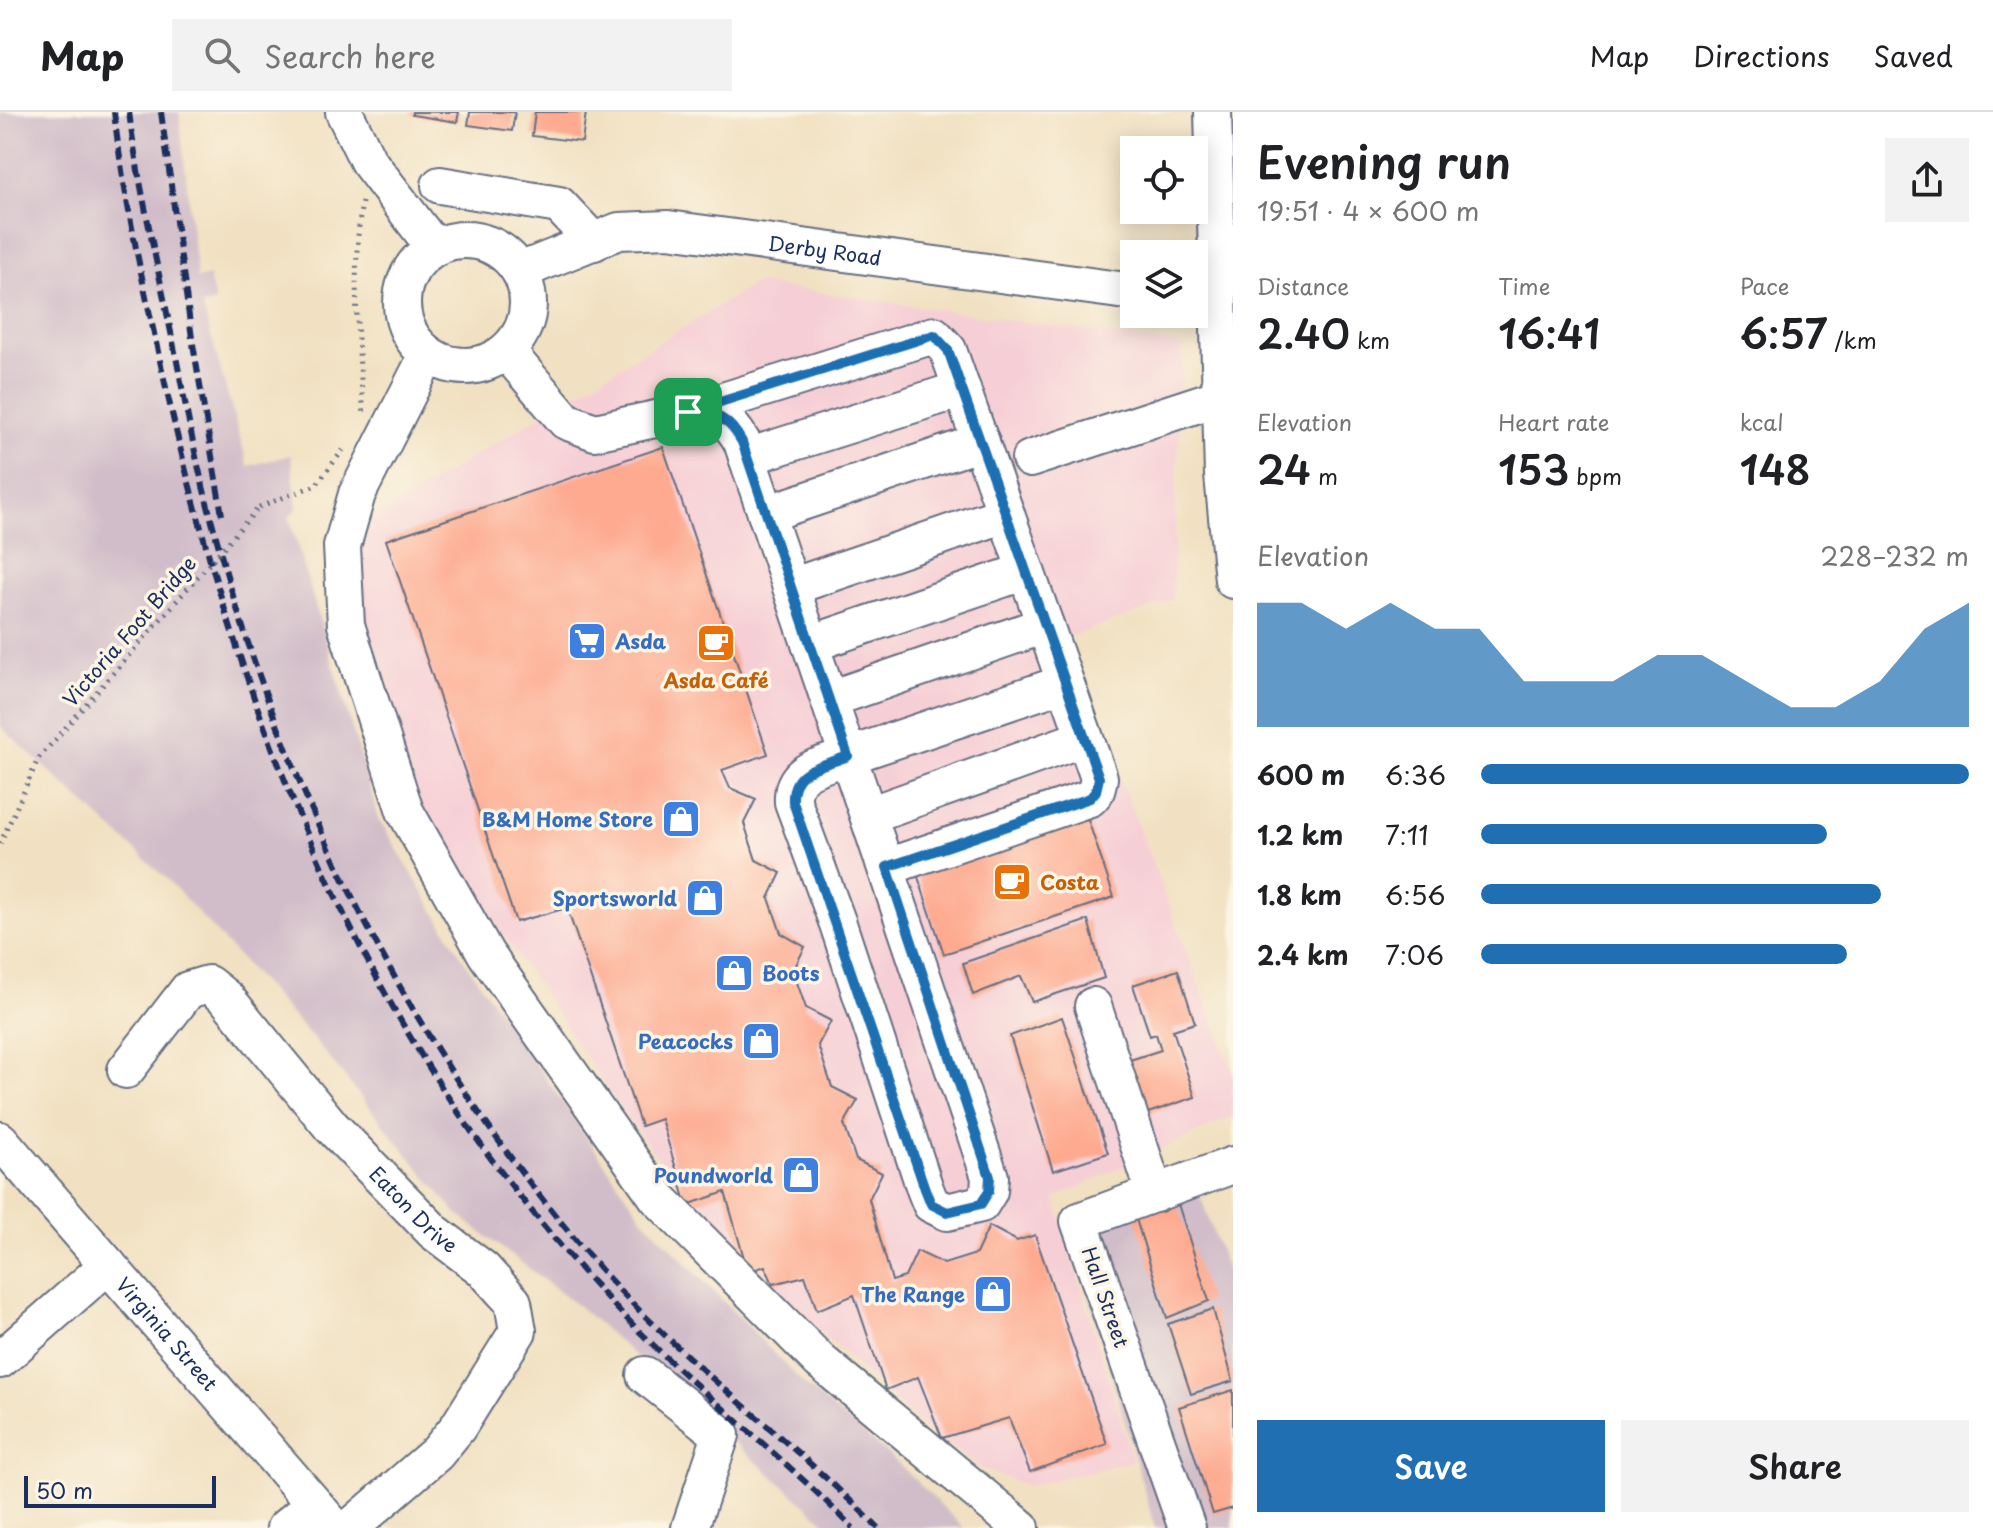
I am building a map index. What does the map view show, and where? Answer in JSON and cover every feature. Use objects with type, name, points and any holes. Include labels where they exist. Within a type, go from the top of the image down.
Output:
[{"type":"street","points":[[344,112],[368,161],[434,247]]},
{"type":"street","points":[[1213,112],[1214,302],[1233,580]]},
{"type":"street","points":[[440,185],[559,205],[594,242]]},
{"type":"street","name":"Derby Road","points":[[520,271],[619,231],[705,233],[1120,290]]},
{"type":"street","points":[[473,239],[491,245],[508,256],[520,271],[528,292],[528,314],[521,335],[507,352],[476,366],[442,362],[428,354],[413,339],[404,320],[402,299],[407,278],[418,260],[434,247],[453,240],[473,239]]},
{"type":"street","points":[[507,352],[566,421],[595,432],[688,412],[934,335],[948,350],[1099,778],[1096,791],[1090,798],[887,867]]},
{"type":"street","points":[[428,354],[357,494],[342,546],[346,625],[405,811],[486,954],[657,1197],[820,1361],[1021,1528]]},
{"type":"street","points":[[747,457],[962,389]]},
{"type":"street","points":[[1030,459],[1220,397]]},
{"type":"street","points":[[688,412],[721,416],[733,426],[747,457],[848,756],[887,867],[990,1177],[989,1191],[981,1204],[960,1212],[947,1212],[931,1204],[925,1189],[793,802],[792,786],[798,777],[848,756],[1065,683]]},
{"type":"street","points":[[766,514],[981,442]]},
{"type":"street","points":[[791,587],[1006,514]]},
{"type":"street","points":[[810,644],[1026,571]]},
{"type":"street","points":[[830,699],[1045,625]]},
{"type":"street","points":[[869,815],[1084,738]]},
{"type":"street","name":"Eaton Drive","points":[[126,1070],[188,990],[208,984],[227,999],[331,1126],[434,1232],[483,1269],[513,1302],[518,1331],[458,1427],[437,1453],[350,1528]]},
{"type":"street","points":[[1093,1006],[1155,1194]]},
{"type":"street","name":"Virginia Street","points":[[0,1140],[325,1516]]},
{"type":"street","name":"Hall Street","points":[[1187,1528],[1079,1221],[1233,1165]]},
{"type":"street","points":[[0,1360],[108,1265]]},
{"type":"street","points":[[645,1375],[721,1435],[690,1528]]},
{"type":"street","points":[[285,1528],[325,1516]]},
{"type":"path","points":[[364,422],[357,325],[357,232],[368,161]]},
{"type":"path","name":"Victoria Foot Bridge","points":[[0,844],[38,759],[259,507],[316,485],[345,447]]},
{"type":"shaded area","points":[[0,112],[179,112],[197,279],[209,276],[215,302],[202,305],[248,466],[291,455],[297,508],[289,517],[379,819],[463,959],[643,1219],[804,1384],[898,1463],[964,1528],[832,1528],[577,1305],[457,1214],[311,1036],[168,880],[0,726]]},
{"type":"shaded area","points":[[756,283],[1183,345],[1172,600],[1066,638],[1233,1073],[1233,1116],[1055,1198],[1133,1461],[1029,1486],[982,1469],[923,1427],[715,1234],[616,1101],[423,815],[361,637],[364,524]]},
{"type":"shaded area","points":[[1197,1187],[1233,1287],[1233,1528],[1155,1528],[1070,1230]]},
{"type":"building","points":[[412,112],[459,112],[457,122],[412,115]]},
{"type":"building","points":[[470,112],[515,112],[512,131],[468,125]]},
{"type":"building","points":[[535,112],[586,112],[582,142],[532,136]]},
{"type":"building","points":[[663,447],[768,754],[722,770],[730,788],[756,799],[744,823],[756,860],[781,873],[769,898],[781,933],[805,947],[793,971],[806,1008],[831,1021],[818,1045],[832,1087],[858,1100],[844,1124],[856,1160],[882,1173],[869,1199],[892,1281],[905,1277],[917,1251],[944,1264],[976,1254],[989,1226],[1017,1241],[1035,1235],[1107,1444],[1030,1472],[1009,1418],[942,1438],[918,1377],[886,1390],[854,1295],[817,1310],[805,1276],[773,1284],[765,1266],[748,1272],[725,1192],[687,1205],[661,1119],[641,1126],[567,908],[516,922],[386,540]]},
{"type":"building","points":[[1087,817],[1114,897],[944,954],[917,874]]},
{"type":"building","points":[[1088,920],[1104,978],[1032,1002],[1021,976],[973,995],[963,963]]},
{"type":"building","points":[[1178,970],[1195,1023],[1173,1030],[1195,1097],[1148,1113],[1130,1060],[1161,1050],[1156,1034],[1150,1036],[1133,985]]},
{"type":"building","points":[[1062,1017],[1108,1153],[1053,1171],[1010,1036]]},
{"type":"building","points":[[1177,1201],[1209,1301],[1167,1318],[1135,1216]]},
{"type":"building","points":[[1213,1309],[1233,1381],[1191,1394],[1168,1324]]},
{"type":"building","points":[[1233,1390],[1233,1508],[1213,1514],[1179,1407]]},
{"type":"railway","points":[[114,112],[127,201],[151,318],[182,455],[211,563],[244,669],[282,774],[326,877],[376,976],[432,1072],[535,1216],[647,1338],[853,1528]]},
{"type":"railway","points":[[129,112],[193,444],[226,572],[261,682],[303,789],[351,894],[405,995],[465,1093],[532,1186],[605,1274],[670,1340],[878,1528]]},
{"type":"railway","points":[[161,112],[192,338],[222,515]]},
{"type":"place","name":"Asda","points":[[587,641]]},
{"type":"place","name":"Asda Café","points":[[716,643]]},
{"type":"place","name":"B&M Home Store","points":[[681,819]]},
{"type":"place","name":"Costa","points":[[1012,882]]},
{"type":"place","name":"Sportsworld","points":[[705,898]]},
{"type":"place","name":"Boots","points":[[734,973]]},
{"type":"place","name":"Peacocks","points":[[761,1041]]},
{"type":"place","name":"Poundworld","points":[[801,1175]]},
{"type":"place","name":"The Range","points":[[993,1294]]},
{"type":"route","points":[[934,335],[948,350],[1099,778],[1096,791],[1090,798],[887,867],[990,1177],[989,1191],[981,1204],[960,1212],[947,1212],[931,1204],[838,924],[793,802],[792,786],[798,777],[848,756],[830,699],[742,442],[733,426],[721,416],[710,412],[688,412],[934,335]]}]
